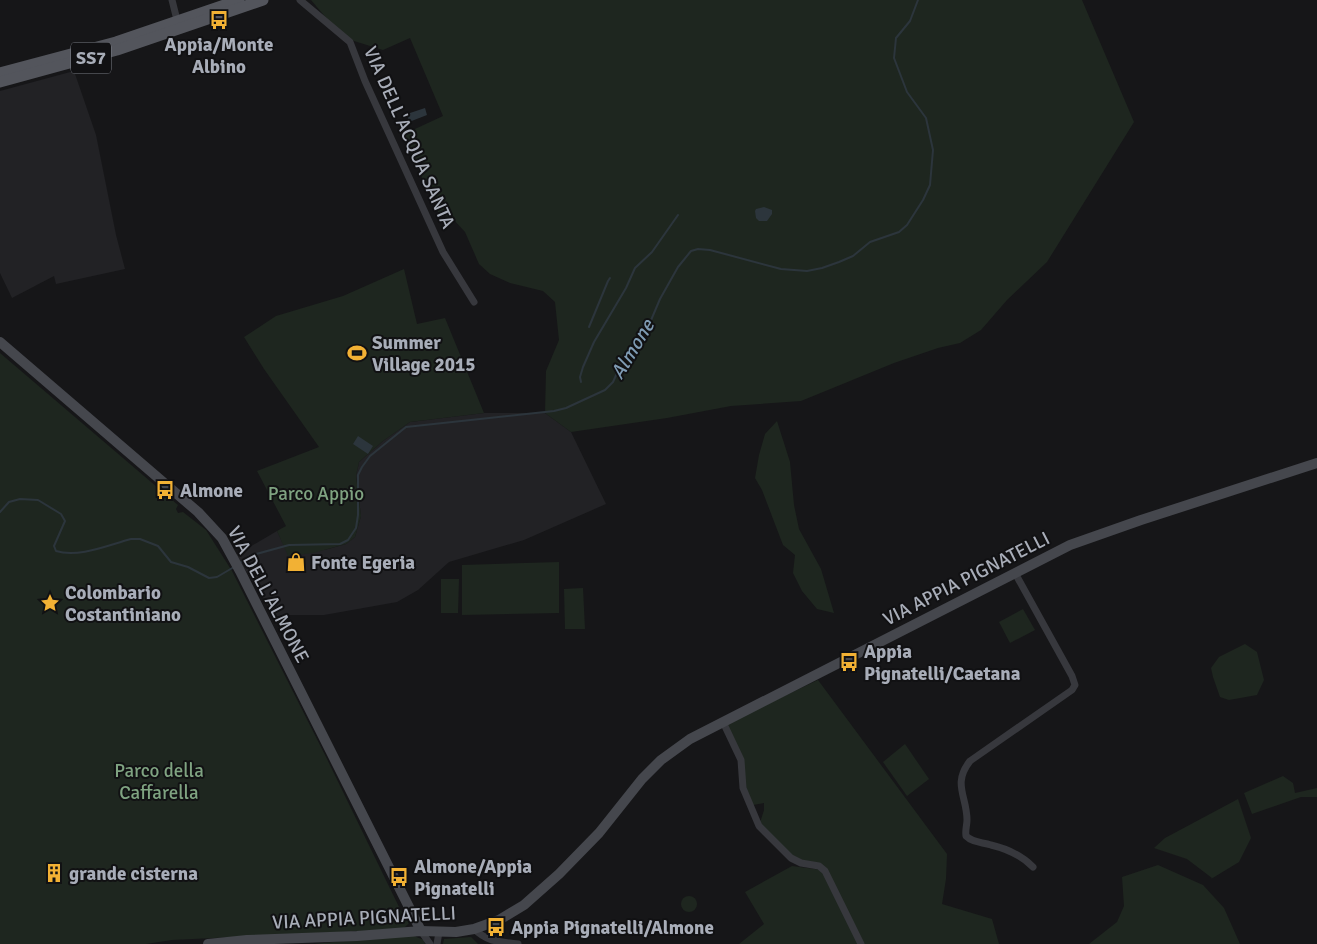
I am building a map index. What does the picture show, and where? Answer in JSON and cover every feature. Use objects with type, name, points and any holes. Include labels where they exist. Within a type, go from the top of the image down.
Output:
[{"type":"main road","name":"SS7","points":[[0,82],[83,60],[179,25],[238,0]]},
{"type":"main road","name":"SS7","points":[[0,73],[179,25],[263,0]]},
{"type":"street","points":[[172,0],[179,25]]},
{"type":"street","name":"VIA DELL'ACQUA SANTA","points":[[300,0],[350,42],[365,81],[444,252],[474,302]]},
{"type":"street","name":"VIA DELL'ALMONE","points":[[0,342],[198,512],[222,538],[238,566],[421,931]]},
{"type":"street","name":"VIA APPIA PIGNATELLI","points":[[208,944],[247,940],[474,929],[504,918],[524,905],[559,874],[599,833],[642,779],[678,746],[1056,552],[1088,538],[1317,463]]},
{"type":"street","points":[[1015,573],[1072,676],[1074,685],[1072,690],[970,761],[964,768],[960,780],[967,820],[966,836],[971,840],[1013,852],[1033,866]]},
{"type":"street","points":[[722,722],[741,760],[742,783],[757,823],[792,858],[798,862],[819,866],[825,871],[861,944]]},
{"type":"street","points":[[474,929],[488,940],[518,944]]},
{"type":"street","points":[[421,931],[430,944]]},
{"type":"street","points":[[437,944],[439,932]]},
{"type":"shaded area","points":[[74,71],[96,135],[116,235],[125,269],[56,284],[54,276],[12,298],[0,273],[0,91]]},
{"type":"shaded area","points":[[425,108],[427,115],[409,122],[407,114]]},
{"type":"shaded area","points":[[764,207],[772,210],[772,214],[767,221],[759,221],[756,218],[755,211]]},
{"type":"shaded area","points":[[484,413],[545,413],[571,432],[606,504],[524,540],[449,562],[418,590],[397,602],[324,615],[282,615],[275,617],[236,555],[277,531],[289,556],[346,544],[355,537],[361,516],[356,476],[359,462],[383,441],[410,422]]},
{"type":"shaded area","points":[[358,436],[373,446],[368,454],[353,444]]},
{"type":"green space","points":[[311,0],[1082,0],[1134,122],[1047,262],[1007,300],[981,330],[960,343],[938,348],[894,363],[801,401],[731,406],[667,418],[571,432],[545,413],[546,371],[559,340],[555,302],[543,291],[510,283],[490,274],[479,264],[465,232],[454,220],[438,212],[402,135],[443,116],[410,38],[383,50],[354,41],[333,26]]},
{"type":"green space","name":"Summer Village 2015","points":[[404,269],[417,324],[445,318],[484,413],[410,422],[383,441],[359,462],[356,476],[361,516],[355,537],[346,544],[313,553],[288,556],[277,531],[286,526],[257,471],[319,447],[264,369],[244,337],[276,316],[343,296]]},
{"type":"green space","name":"Parco della Caffarella","points":[[0,353],[178,505],[176,509],[178,513],[183,512],[206,530],[232,571],[401,911],[407,915],[409,923],[403,929],[172,940],[146,944],[0,944]]},
{"type":"green space","points":[[777,421],[790,462],[794,505],[799,529],[821,569],[834,613],[817,609],[802,591],[793,573],[795,555],[783,545],[762,490],[755,478],[765,434]]},
{"type":"green space","points":[[559,562],[559,613],[462,615],[462,565]]},
{"type":"green space","points":[[441,579],[459,579],[458,613],[441,613]]},
{"type":"green space","points":[[583,588],[585,629],[565,629],[564,589]]},
{"type":"green space","points":[[1023,609],[1035,630],[1010,643],[999,622]]},
{"type":"green space","points":[[1245,644],[1257,652],[1264,680],[1257,695],[1229,700],[1220,697],[1211,668],[1219,657]]},
{"type":"green space","points":[[818,680],[947,854],[942,904],[992,919],[999,944],[739,944],[764,924],[745,892],[792,866],[822,870],[786,853],[759,826],[764,803],[753,805],[743,782],[744,765],[725,724]]},
{"type":"green space","points":[[905,744],[929,779],[907,796],[883,762]]},
{"type":"green space","points":[[1283,776],[1293,783],[1295,793],[1317,788],[1317,797],[1301,797],[1252,814],[1244,793]]},
{"type":"green space","points":[[1238,799],[1251,838],[1239,862],[1211,879],[1187,859],[1154,848],[1165,838]]},
{"type":"green space","points":[[1158,865],[1203,885],[1224,908],[1240,944],[1089,944],[1117,922],[1124,906],[1122,877]]},
{"type":"green space","points":[[686,896],[692,896],[697,901],[695,910],[686,912],[681,907],[681,901]]},
{"type":"green space","points":[[409,934],[424,940],[425,944],[314,944]]},
{"type":"green space","points":[[471,937],[478,944],[443,944],[444,939]]},
{"type":"waterway","name":"Almone","points":[[240,563],[249,556],[289,545],[340,544],[348,540],[356,528],[358,515],[358,475],[362,467],[370,456],[406,427],[554,411],[566,408],[605,390],[613,382],[626,353],[643,339],[660,299],[678,267],[691,251],[698,249],[710,250],[781,269],[807,271],[839,262],[853,256],[870,242],[899,232],[907,225],[930,185],[933,150],[926,118],[907,92],[894,58],[896,38],[910,21],[918,0]]},
{"type":"waterway","points":[[581,382],[580,377],[583,367],[594,342],[626,288],[635,268],[652,252],[678,215]]},
{"type":"waterway","points":[[589,327],[610,278]]},
{"type":"waterway","name":"Almone","points":[[0,512],[9,502],[20,499],[38,500],[61,514],[65,521],[54,546],[56,551],[65,553],[84,552],[131,539],[140,539],[158,546],[171,562],[188,567],[209,578],[217,577],[234,567]]},
{"type":"place","name":"Appia/Monte Albino","points":[[219,20]]},
{"type":"place","name":"Summer Village 2015","points":[[357,353]]},
{"type":"place","name":"Almone","points":[[165,490]]},
{"type":"place","name":"Fonte Egeria","points":[[296,562]]},
{"type":"place","name":"Colombario Costantiniano","points":[[50,603]]},
{"type":"place","name":"Appia Pignatelli/Caetana","points":[[849,662]]},
{"type":"place","name":"grande cisterna","points":[[54,873]]},
{"type":"place","name":"Almone/Appia Pignatelli","points":[[399,877]]},
{"type":"place","name":"Appia Pignatelli/Almone","points":[[496,927]]},
{"type":"park label","name":"Parco Appio","points":[[316,493]]}]
